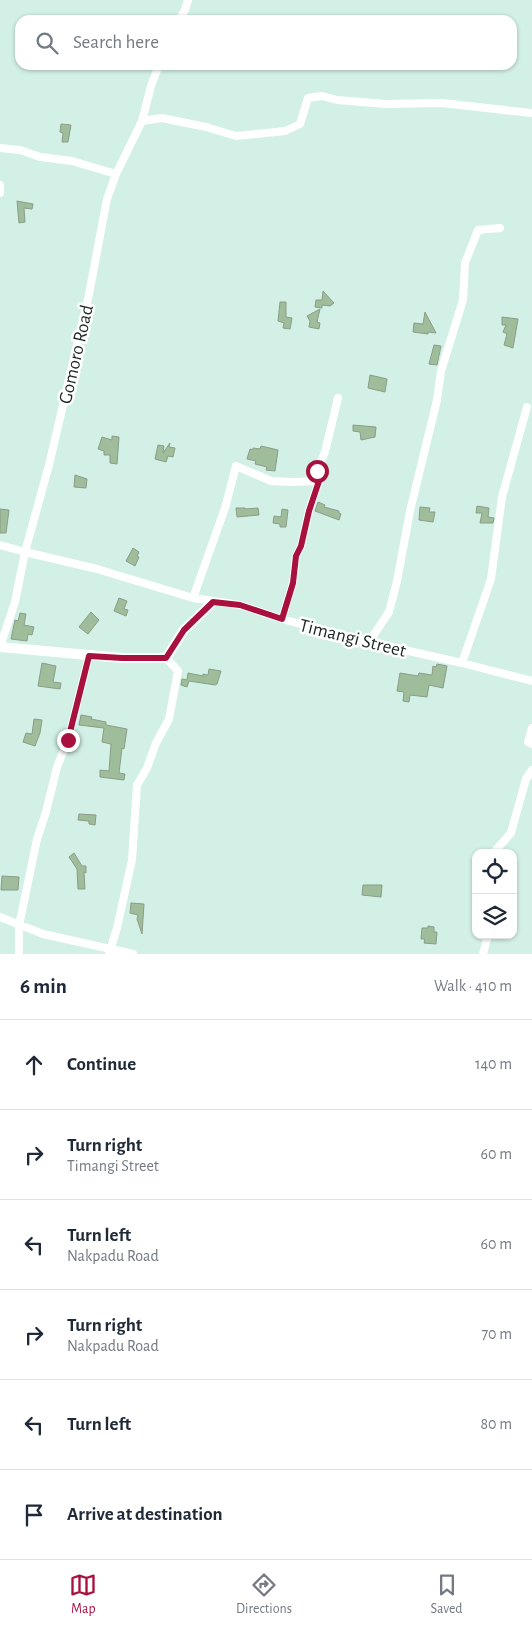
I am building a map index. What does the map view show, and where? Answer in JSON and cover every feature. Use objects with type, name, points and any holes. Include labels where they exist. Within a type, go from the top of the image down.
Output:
[{"type":"street","points":[[182,15],[188,0]]},
{"type":"street","name":"Gomoro Road","points":[[0,647],[14,602],[25,552],[49,465],[83,322],[107,200],[116,174],[142,121],[157,70]]},
{"type":"street","points":[[142,121],[162,118],[206,127],[236,136],[285,132],[300,124],[308,98],[322,96],[337,100],[387,104],[442,103],[532,113]]},
{"type":"street","points":[[0,148],[20,150],[40,157],[72,161],[116,174]]},
{"type":"street","points":[[0,185],[0,193]]},
{"type":"street","points":[[369,642],[389,612],[397,581],[410,511],[438,400],[441,371],[463,300],[466,263],[478,230],[500,228]]},
{"type":"street","points":[[282,619],[293,583],[296,556],[301,546],[309,511],[319,481],[317,471],[325,452],[338,398]]},
{"type":"street","points":[[462,663],[491,579],[502,497],[527,408]]},
{"type":"street","points":[[194,598],[225,508],[236,466],[271,481],[319,481]]},
{"type":"street","name":"Timangi Street","points":[[0,545],[96,569],[194,598],[247,606],[282,619],[532,682]]},
{"type":"street","points":[[166,658],[184,630],[213,602]]},
{"type":"street","points":[[0,647],[89,656],[166,658],[178,671],[169,719],[156,743],[147,768],[137,785],[132,860],[117,928],[109,951]]},
{"type":"street","points":[[19,954],[20,926],[37,840],[57,767],[68,740],[89,656]]},
{"type":"street","points":[[532,728],[528,742],[532,744]]},
{"type":"street","points":[[497,849],[511,833],[526,779],[532,770]]},
{"type":"street","points":[[0,917],[43,934],[109,951],[133,954]]},
{"type":"street","points":[[483,954],[487,939]]},
{"type":"building","points":[[61,124],[71,125],[68,142],[62,142]]},
{"type":"building","points":[[17,201],[33,204],[32,209],[24,208],[25,222],[19,223]]},
{"type":"building","points":[[323,291],[334,303],[330,306],[322,305],[322,308],[315,307],[316,300],[322,300]]},
{"type":"building","points":[[280,302],[286,302],[286,317],[292,318],[290,329],[283,328],[284,323],[278,321]]},
{"type":"building","points":[[320,309],[317,322],[320,323],[319,329],[309,327],[310,321],[307,316]]},
{"type":"building","points":[[425,312],[436,333],[413,332],[414,323],[423,324]]},
{"type":"building","points":[[502,317],[518,319],[513,348],[504,345],[507,334],[503,332],[506,325],[502,325]]},
{"type":"building","points":[[434,345],[441,346],[437,365],[429,364]]},
{"type":"building","points":[[370,375],[387,379],[385,392],[368,388]]},
{"type":"building","points":[[353,425],[376,427],[375,437],[361,440],[360,432],[353,431]]},
{"type":"building","points":[[112,436],[119,437],[117,464],[110,463],[110,455],[104,455],[104,451],[98,449],[102,437],[112,440]]},
{"type":"building","points":[[170,443],[169,447],[175,448],[173,457],[168,456],[166,462],[155,459],[158,445],[164,446],[163,453]]},
{"type":"building","points":[[261,446],[278,450],[275,471],[266,470],[267,467],[255,464],[256,461],[247,459],[250,449],[260,449]]},
{"type":"building","points":[[75,475],[87,479],[86,488],[74,487]]},
{"type":"building","points":[[318,502],[325,505],[324,507],[339,511],[341,514],[339,520],[315,511]]},
{"type":"building","points":[[477,506],[489,508],[488,517],[494,518],[493,523],[480,523],[482,513],[476,513]]},
{"type":"building","points":[[420,507],[430,508],[429,512],[435,512],[433,522],[419,520]]},
{"type":"building","points":[[236,508],[258,508],[259,515],[237,517]]},
{"type":"building","points":[[0,509],[9,510],[6,533],[0,533]]},
{"type":"building","points":[[282,509],[288,510],[286,527],[280,527],[280,524],[273,523],[274,516],[281,517]]},
{"type":"building","points":[[133,548],[139,552],[135,566],[126,561]]},
{"type":"building","points":[[119,598],[127,601],[124,609],[128,610],[126,616],[114,611]]},
{"type":"building","points":[[91,612],[99,620],[88,634],[79,627]]},
{"type":"building","points":[[20,613],[26,614],[24,625],[34,627],[32,635],[28,634],[27,641],[11,639],[15,620],[18,621]]},
{"type":"building","points":[[42,663],[56,666],[53,682],[61,683],[60,689],[38,686]]},
{"type":"building","points":[[437,664],[447,666],[443,688],[429,685],[427,697],[410,695],[409,702],[403,701],[404,692],[397,691],[400,673],[418,676],[419,673],[432,675],[433,666],[436,667]]},
{"type":"building","points":[[209,669],[221,671],[217,684],[189,681],[187,687],[181,685],[182,679],[187,680],[188,673],[203,676],[203,674],[208,675]]},
{"type":"building","points":[[81,715],[106,722],[106,725],[127,729],[124,749],[122,748],[119,773],[125,774],[124,780],[100,777],[100,770],[109,771],[111,744],[102,742],[104,728],[79,725]]},
{"type":"building","points":[[34,719],[42,720],[35,746],[23,742],[26,733],[32,734]]},
{"type":"building","points":[[79,814],[96,815],[95,825],[89,824],[89,821],[78,820]]},
{"type":"building","points":[[74,853],[82,866],[86,866],[86,873],[84,872],[85,889],[78,889],[77,869],[69,857]]},
{"type":"building","points":[[2,876],[19,877],[18,890],[1,890]]},
{"type":"building","points":[[363,885],[382,885],[381,897],[362,895]]},
{"type":"building","points":[[131,903],[144,904],[142,934],[137,919],[138,915],[130,913]]},
{"type":"building","points":[[428,926],[434,927],[434,932],[437,932],[436,944],[424,943],[425,939],[421,939],[422,928],[428,928]]},
{"type":"route","points":[[68,740],[89,656],[166,658],[184,630],[213,602],[253,608],[282,619],[293,583],[296,556],[301,546],[309,511],[319,481],[317,471]]}]
